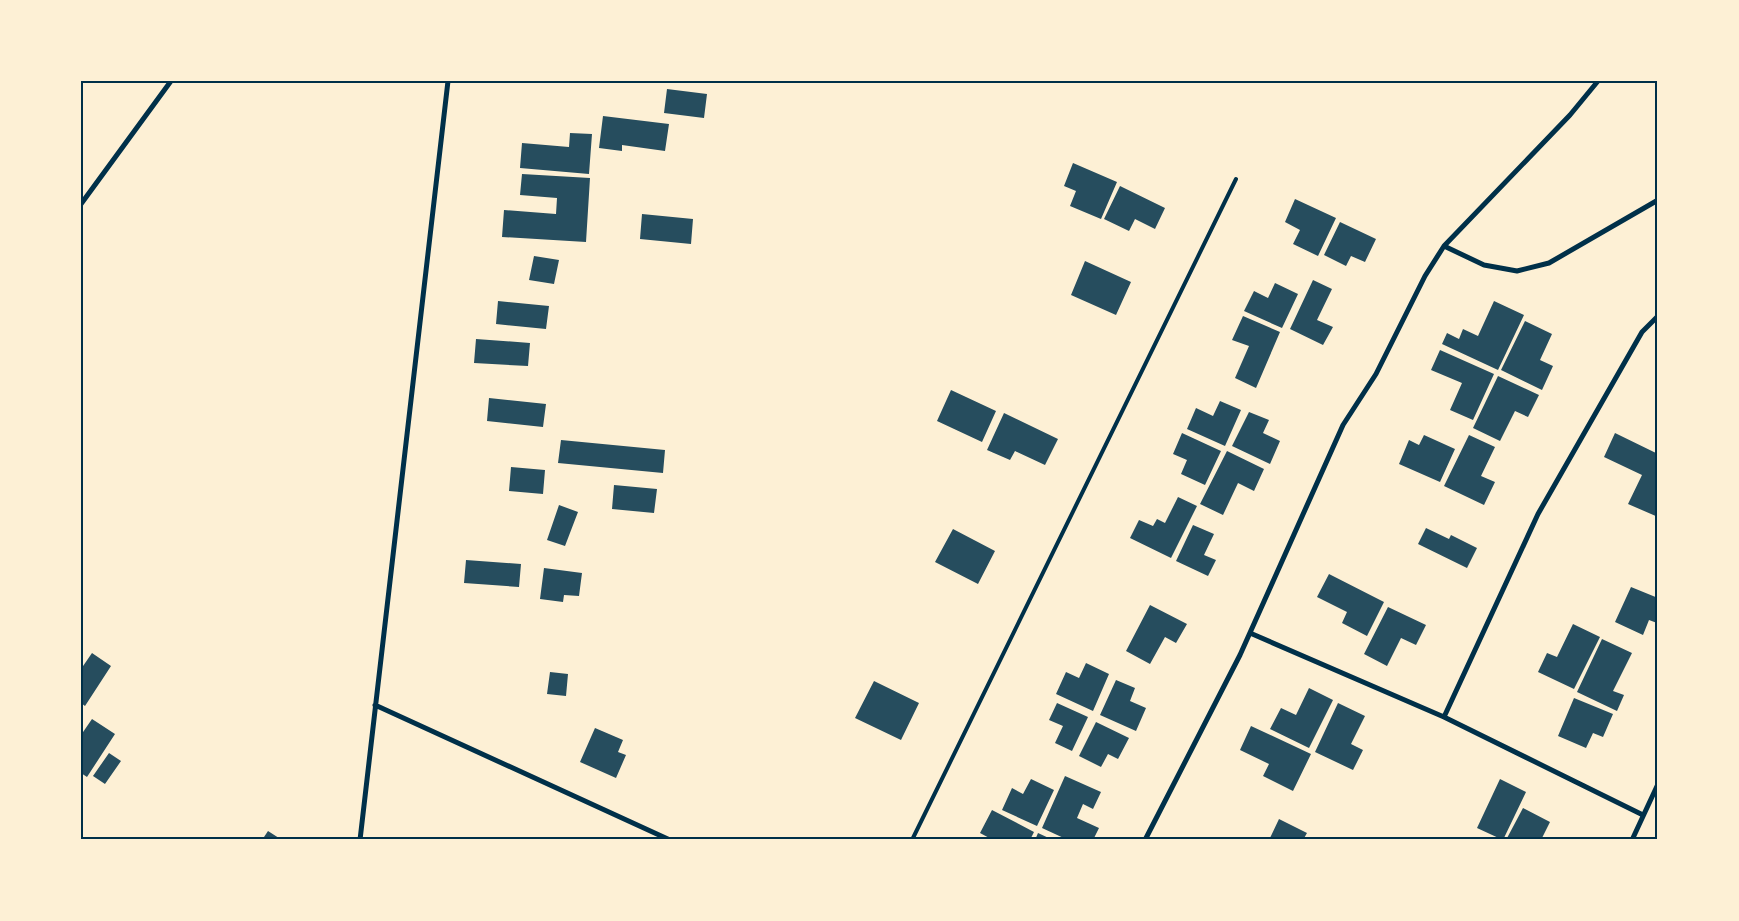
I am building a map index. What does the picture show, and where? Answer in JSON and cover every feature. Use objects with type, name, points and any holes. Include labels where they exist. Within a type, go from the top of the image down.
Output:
[{"type":"street","points":[[81,204],[171,81]]},
{"type":"street","points":[[360,840],[448,81]]},
{"type":"street","points":[[1145,840],[1250,633],[1343,425],[1376,374],[1425,276],[1444,246],[1570,115],[1598,81]]},
{"type":"street","points":[[1444,246],[1484,265],[1517,271],[1549,263],[1658,200]]},
{"type":"street","points":[[1444,717],[1538,514],[1642,332],[1658,316]]},
{"type":"street","points":[[1250,633],[1444,717],[1644,815]]},
{"type":"street","points":[[376,706],[670,840]]},
{"type":"street","points":[[1632,840],[1658,784]]},
{"type":"lane","points":[[912,840],[1236,179]]},
{"type":"building","points":[[667,89],[707,94],[704,118],[664,113]]},
{"type":"building","points":[[603,116],[669,124],[665,151],[622,145],[622,151],[599,148]]},
{"type":"building","points":[[570,133],[592,134],[589,174],[520,168],[522,143],[569,147]]},
{"type":"building","points":[[1073,163],[1117,182],[1101,219],[1070,206],[1076,191],[1064,186]]},
{"type":"building","points":[[522,174],[590,178],[586,242],[502,237],[504,210],[556,214],[557,198],[520,195]]},
{"type":"building","points":[[1120,186],[1165,208],[1155,229],[1135,219],[1129,231],[1104,219]]},
{"type":"building","points":[[1295,199],[1336,218],[1318,256],[1293,244],[1300,230],[1285,222]]},
{"type":"building","points":[[642,214],[693,219],[691,244],[640,239]]},
{"type":"building","points":[[1340,222],[1376,239],[1365,262],[1351,256],[1346,266],[1324,255]]},
{"type":"building","points":[[534,256],[559,260],[554,284],[529,280]]},
{"type":"building","points":[[1085,261],[1131,282],[1116,315],[1071,295]]},
{"type":"building","points":[[1313,280],[1332,289],[1317,320],[1333,327],[1323,345],[1290,329]]},
{"type":"building","points":[[1275,283],[1298,294],[1282,328],[1244,311],[1254,291],[1268,298]]},
{"type":"building","points":[[498,301],[549,306],[546,329],[496,324]]},
{"type":"building","points":[[1494,301],[1524,315],[1498,370],[1442,344],[1447,333],[1459,339],[1463,329],[1478,336]]},
{"type":"building","points":[[1243,316],[1280,332],[1256,388],[1235,378],[1249,346],[1232,340]]},
{"type":"building","points":[[1525,321],[1552,334],[1540,360],[1553,366],[1542,390],[1501,370]]},
{"type":"building","points":[[476,339],[530,343],[528,366],[474,363]]},
{"type":"building","points":[[1440,350],[1494,374],[1473,420],[1450,410],[1462,383],[1431,370]]},
{"type":"building","points":[[1498,376],[1539,395],[1528,417],[1515,411],[1500,441],[1473,428]]},
{"type":"building","points":[[951,390],[996,411],[982,442],[937,421]]},
{"type":"building","points":[[489,398],[546,404],[543,427],[487,421]]},
{"type":"building","points":[[1220,401],[1241,410],[1225,446],[1187,429],[1196,408],[1213,416]]},
{"type":"building","points":[[1249,412],[1269,420],[1263,433],[1280,441],[1270,464],[1232,446]]},
{"type":"building","points":[[1004,413],[1058,439],[1045,465],[1015,451],[1010,460],[987,450]]},
{"type":"building","points":[[1182,433],[1221,451],[1205,485],[1181,474],[1187,460],[1173,454]]},
{"type":"building","points":[[1615,433],[1658,454],[1658,517],[1628,504],[1642,475],[1604,457]]},
{"type":"building","points":[[1424,435],[1455,449],[1440,482],[1399,464],[1409,440],[1419,445]]},
{"type":"building","points":[[1469,435],[1495,447],[1481,476],[1495,482],[1484,505],[1444,486]]},
{"type":"building","points":[[561,440],[665,450],[663,473],[558,463]]},
{"type":"building","points":[[1227,451],[1264,469],[1254,491],[1238,483],[1223,515],[1200,504]]},
{"type":"building","points":[[511,467],[545,470],[543,494],[509,491]]},
{"type":"building","points":[[614,485],[657,489],[654,513],[612,509]]},
{"type":"building","points":[[1178,497],[1197,506],[1171,558],[1130,538],[1139,520],[1153,526],[1157,519],[1165,523]]},
{"type":"building","points":[[559,505],[578,512],[565,546],[547,540]]},
{"type":"building","points":[[1193,525],[1214,534],[1204,555],[1216,560],[1208,576],[1176,561]]},
{"type":"building","points":[[1426,528],[1449,539],[1451,535],[1477,548],[1467,568],[1418,544]]},
{"type":"building","points":[[953,529],[995,551],[978,584],[935,562]]},
{"type":"building","points":[[466,560],[521,564],[519,587],[464,583]]},
{"type":"building","points":[[544,568],[582,573],[579,596],[564,595],[563,602],[540,599]]},
{"type":"building","points":[[1329,574],[1384,602],[1367,636],[1342,623],[1347,612],[1317,597]]},
{"type":"building","points":[[1631,587],[1658,598],[1658,621],[1657,623],[1649,620],[1643,635],[1615,622]]},
{"type":"building","points":[[1150,605],[1187,624],[1176,643],[1165,637],[1150,664],[1126,651]]},
{"type":"building","points":[[1388,607],[1426,625],[1416,645],[1401,638],[1387,666],[1364,654]]},
{"type":"building","points":[[1573,624],[1600,637],[1574,689],[1538,672],[1547,653],[1557,657]]},
{"type":"building","points":[[1602,639],[1632,653],[1613,691],[1624,695],[1617,711],[1577,692]]},
{"type":"building","points":[[92,653],[111,666],[85,706],[81,703],[81,669]]},
{"type":"building","points":[[1086,663],[1109,674],[1093,711],[1056,694],[1066,672],[1079,678]]},
{"type":"building","points":[[550,672],[568,674],[566,696],[547,694]]},
{"type":"building","points":[[1116,680],[1135,688],[1130,701],[1146,708],[1136,731],[1100,715]]},
{"type":"building","points":[[874,681],[919,703],[901,740],[855,718]]},
{"type":"building","points":[[1309,688],[1333,700],[1309,748],[1270,729],[1281,708],[1296,715]]},
{"type":"building","points":[[1574,698],[1613,714],[1603,737],[1593,733],[1586,748],[1558,736]]},
{"type":"building","points":[[1057,703],[1088,717],[1072,751],[1055,743],[1063,726],[1049,720]]},
{"type":"building","points":[[1338,703],[1365,716],[1351,744],[1363,750],[1353,770],[1315,752]]},
{"type":"building","points":[[92,719],[115,734],[87,777],[81,773],[81,735]]},
{"type":"building","points":[[1096,722],[1129,738],[1118,759],[1108,754],[1101,767],[1079,756]]},
{"type":"building","points":[[1251,726],[1311,754],[1293,791],[1263,776],[1269,764],[1240,750]]},
{"type":"building","points":[[595,728],[623,740],[618,752],[626,755],[616,778],[580,762]]},
{"type":"building","points":[[109,753],[121,761],[105,784],[93,776]]},
{"type":"building","points":[[1065,776],[1101,792],[1093,809],[1083,804],[1077,818],[1099,828],[1093,840],[1068,840],[1042,828]]},
{"type":"building","points":[[1031,779],[1054,790],[1037,826],[1002,810],[1012,788],[1023,794]]},
{"type":"building","points":[[1500,779],[1526,792],[1503,840],[1477,828]]},
{"type":"building","points":[[1523,808],[1550,822],[1541,840],[1506,840]]},
{"type":"building","points":[[992,810],[1034,832],[1030,840],[993,840],[980,833]]},
{"type":"building","points":[[1279,819],[1307,833],[1303,840],[1269,840]]},
{"type":"building","points":[[268,831],[282,840],[262,840]]},
{"type":"building","points":[[1038,833],[1053,840],[1035,840]]}]
